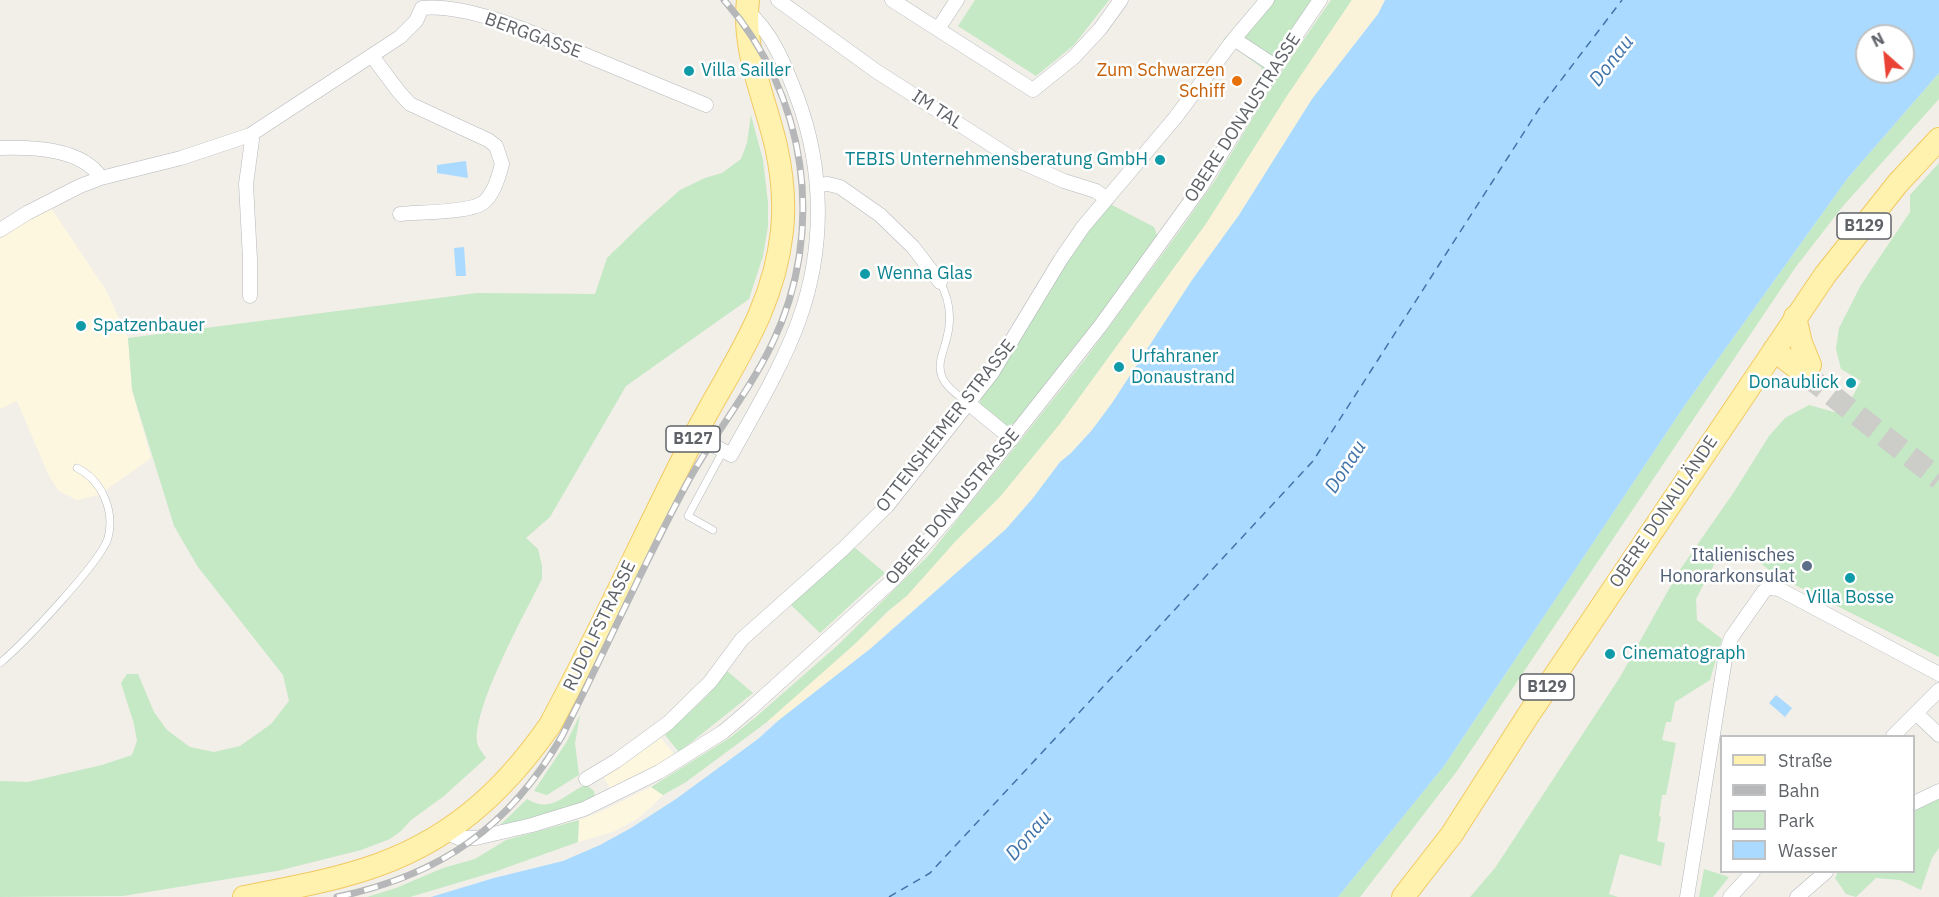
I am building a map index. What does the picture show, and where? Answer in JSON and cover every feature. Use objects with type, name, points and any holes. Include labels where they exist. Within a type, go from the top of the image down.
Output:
[{"type":"main road","name":"RUDOLFSTRASSE","points":[[445,832],[485,802],[529,756],[550,725],[695,435],[757,323],[774,275],[782,230],[782,189],[774,138],[754,69],[748,6]]},
{"type":"main road","name":"OBERE DONAULÄNDE","points":[[1403,897],[1452,834],[1533,707],[1795,317],[1825,275],[1898,183],[1939,139]]},
{"type":"main road","points":[[1774,350],[1808,370],[1795,317]]},
{"type":"main road","name":"B127","points":[[244,897],[336,878],[366,869],[399,856],[445,832]]},
{"type":"street","name":"IM TAL","points":[[778,0],[876,71],[1011,158],[1064,181],[1096,191],[1107,199]]},
{"type":"street","points":[[892,0],[1033,90],[1074,57],[1101,29],[1121,0]]},
{"type":"street","points":[[938,29],[957,0]]},
{"type":"street","name":"OTTENSHEIMER STRASSE","points":[[606,799],[590,777],[649,738],[693,700],[742,639],[842,550],[887,506],[992,373],[1083,227],[1181,110],[1234,39],[1267,0]]},
{"type":"street","name":"OBERE DONAUSTRASSE","points":[[445,832],[464,839],[496,834],[561,817],[606,799],[658,772],[723,732],[894,579],[937,532],[1101,325],[1200,188],[1275,66],[1320,0]]},
{"type":"street","name":"BERGGASSE","points":[[0,230],[51,199],[101,178],[181,158],[250,135],[400,37],[416,21],[418,4],[437,6],[510,25],[706,105]]},
{"type":"street","name":"RUDOLFSTRASSE","points":[[723,451],[731,455],[775,373],[798,322],[814,267],[816,247],[817,185],[811,140],[791,80],[769,37],[748,6]]},
{"type":"street","points":[[1234,39],[1275,66]]},
{"type":"street","points":[[372,56],[410,104],[488,140],[496,146],[502,164],[493,188],[483,203],[471,208],[400,214]]},
{"type":"street","points":[[250,135],[252,140],[246,184],[250,296]]},
{"type":"street","points":[[0,148],[46,151],[72,157],[90,165],[101,178]]},
{"type":"street","points":[[817,185],[828,184],[840,187],[880,215],[913,247],[940,282]]},
{"type":"street","points":[[968,403],[1012,439]]},
{"type":"street","points":[[695,435],[723,451]]},
{"type":"street","points":[[1687,897],[1726,653],[1731,638],[1764,591],[1773,587],[1788,594],[1939,674]]},
{"type":"street","points":[[1894,735],[1939,690]]},
{"type":"street","points":[[1917,714],[1939,735]]},
{"type":"street","points":[[1915,803],[1939,791]]},
{"type":"street","points":[[1730,897],[1752,873]]},
{"type":"street","points":[[1797,897],[1825,873]]},
{"type":"lane","points":[[940,282],[947,297],[950,313],[948,332],[940,358],[941,375],[949,388],[968,403]]},
{"type":"lane","points":[[713,530],[688,516],[723,451]]},
{"type":"lane","points":[[0,663],[59,602],[99,556],[105,545],[110,519],[106,503],[96,482],[88,473],[77,468]]},
{"type":"shaded area","points":[[49,205],[106,290],[128,338],[132,390],[151,458],[99,495],[77,500],[59,491],[48,474],[17,401],[0,409],[0,236]]},
{"type":"shaded area","points":[[661,738],[675,755],[612,791],[603,776]]},
{"type":"shaded area","points":[[651,787],[663,795],[637,819],[613,832],[578,842],[579,820]]},
{"type":"green space","points":[[975,0],[1109,0],[1074,45],[1036,76],[958,26]]},
{"type":"green space","points":[[1259,0],[1325,0],[1264,73],[1261,67],[1223,40]]},
{"type":"green space","points":[[1331,0],[1352,0],[1287,96],[1206,224],[1060,424],[1000,497],[955,542],[907,596],[767,722],[686,782],[663,795],[651,787],[731,737],[757,716],[838,645],[929,555],[1086,358],[1178,233],[1214,182],[1275,81]]},
{"type":"green space","points":[[1939,73],[1939,99],[1843,206],[1795,268],[1457,771],[1360,897],[1338,897],[1444,766],[1685,405],[1847,179]]},
{"type":"green space","points":[[751,115],[763,160],[768,226],[763,256],[749,299],[626,386],[550,517],[526,538],[538,549],[542,579],[513,636],[483,707],[477,742],[486,758],[444,796],[411,820],[401,831],[390,839],[361,850],[277,871],[123,896],[0,897],[0,781],[28,782],[102,765],[132,755],[137,741],[121,683],[127,674],[138,674],[154,712],[167,730],[190,747],[214,752],[240,746],[271,724],[289,701],[283,675],[198,567],[174,526],[132,390],[128,338],[477,293],[595,294],[607,258],[643,223],[680,190],[722,173],[741,159],[747,143]]},
{"type":"green space","points":[[1939,163],[1939,657],[1775,575],[1754,559],[1742,557],[1716,561],[1696,599],[1697,620],[1722,639],[1710,680],[1675,702],[1671,722],[1666,722],[1662,740],[1676,743],[1666,795],[1662,795],[1659,816],[1661,817],[1657,841],[1665,843],[1661,866],[1620,854],[1609,894],[1618,897],[1470,897],[1495,868],[1620,677],[1679,571],[1734,492],[1769,436],[1785,418],[1809,405],[1834,412],[1844,412],[1861,381],[1841,369],[1836,349],[1839,328],[1861,285],[1910,212],[1910,195]]},
{"type":"green space","points":[[1110,204],[1154,227],[1156,239],[1085,337],[1016,423],[1006,426],[982,407],[981,398],[1087,229]]},
{"type":"green space","points":[[854,547],[885,573],[820,633],[790,604]]},
{"type":"green space","points":[[726,670],[753,693],[679,752],[665,735],[708,695]]},
{"type":"green space","points":[[580,715],[575,743],[579,775],[547,795],[534,791],[566,743]]},
{"type":"green space","points":[[583,786],[588,786],[594,791],[595,797],[589,803],[497,828],[527,799],[535,803],[549,804]]},
{"type":"green space","points":[[1939,797],[1939,848],[1932,858],[1921,890],[1900,880],[1876,878],[1856,897],[1846,894],[1835,878],[1838,873],[1915,873],[1915,810]]},
{"type":"green space","points":[[579,820],[578,842],[494,872],[410,897],[367,897],[396,888],[443,868],[475,859],[506,840]]},
{"type":"green space","points":[[1704,869],[1729,877],[1713,897],[1699,897]]},
{"type":"sand","name":"Urfahraner Donaustrand","points":[[1352,0],[1385,0],[1378,14],[1312,99],[1239,215],[1192,280],[1113,403],[1092,430],[1060,462],[1006,529],[870,649],[779,720],[767,722],[907,596],[955,542],[1000,497],[1060,424],[1206,224],[1287,96]]},
{"type":"water","name":"Donau","points":[[1385,0],[1939,0],[1939,73],[1847,179],[1685,405],[1444,766],[1338,897],[431,897],[563,861],[631,828],[676,799],[758,739],[870,649],[1006,529],[1060,462],[1092,430],[1112,403],[1192,280],[1239,215],[1312,99],[1378,14]]},
{"type":"water","points":[[466,161],[468,178],[437,173],[437,165]]},
{"type":"water","points":[[464,247],[466,276],[456,276],[454,248]]},
{"type":"water","points":[[1776,695],[1792,708],[1785,717],[1769,703]]},
{"type":"ferry route","points":[[889,897],[930,873],[1313,461],[1539,109],[1622,0]]},
{"type":"tunnel","points":[[1806,375],[1939,479]]},
{"type":"railway","points":[[337,897],[374,888],[408,876],[439,861],[468,843],[495,822],[519,797],[562,736],[685,487],[752,381],[772,344],[789,300],[799,255],[803,210],[800,164],[790,120],[774,77],[752,37],[724,0]]},
{"type":"place","name":"Villa Sailler","points":[[689,71]]},
{"type":"place","name":"Zum Schwarzen Schiff","points":[[1237,81]]},
{"type":"place","name":"TEBIS Unternehmensberatung GmbH","points":[[1160,160]]},
{"type":"place","name":"Wenna Glas","points":[[865,274]]},
{"type":"place","name":"Spatzenbauer","points":[[81,326]]},
{"type":"place","name":"Urfahraner Donaustrand","points":[[1119,367]]},
{"type":"place","name":"Donaublick","points":[[1851,383]]},
{"type":"place","name":"Italienisches Honorarkonsulat","points":[[1807,566]]},
{"type":"place","name":"Villa Bosse","points":[[1850,578]]},
{"type":"place","name":"Cinematograph","points":[[1610,654]]}]
